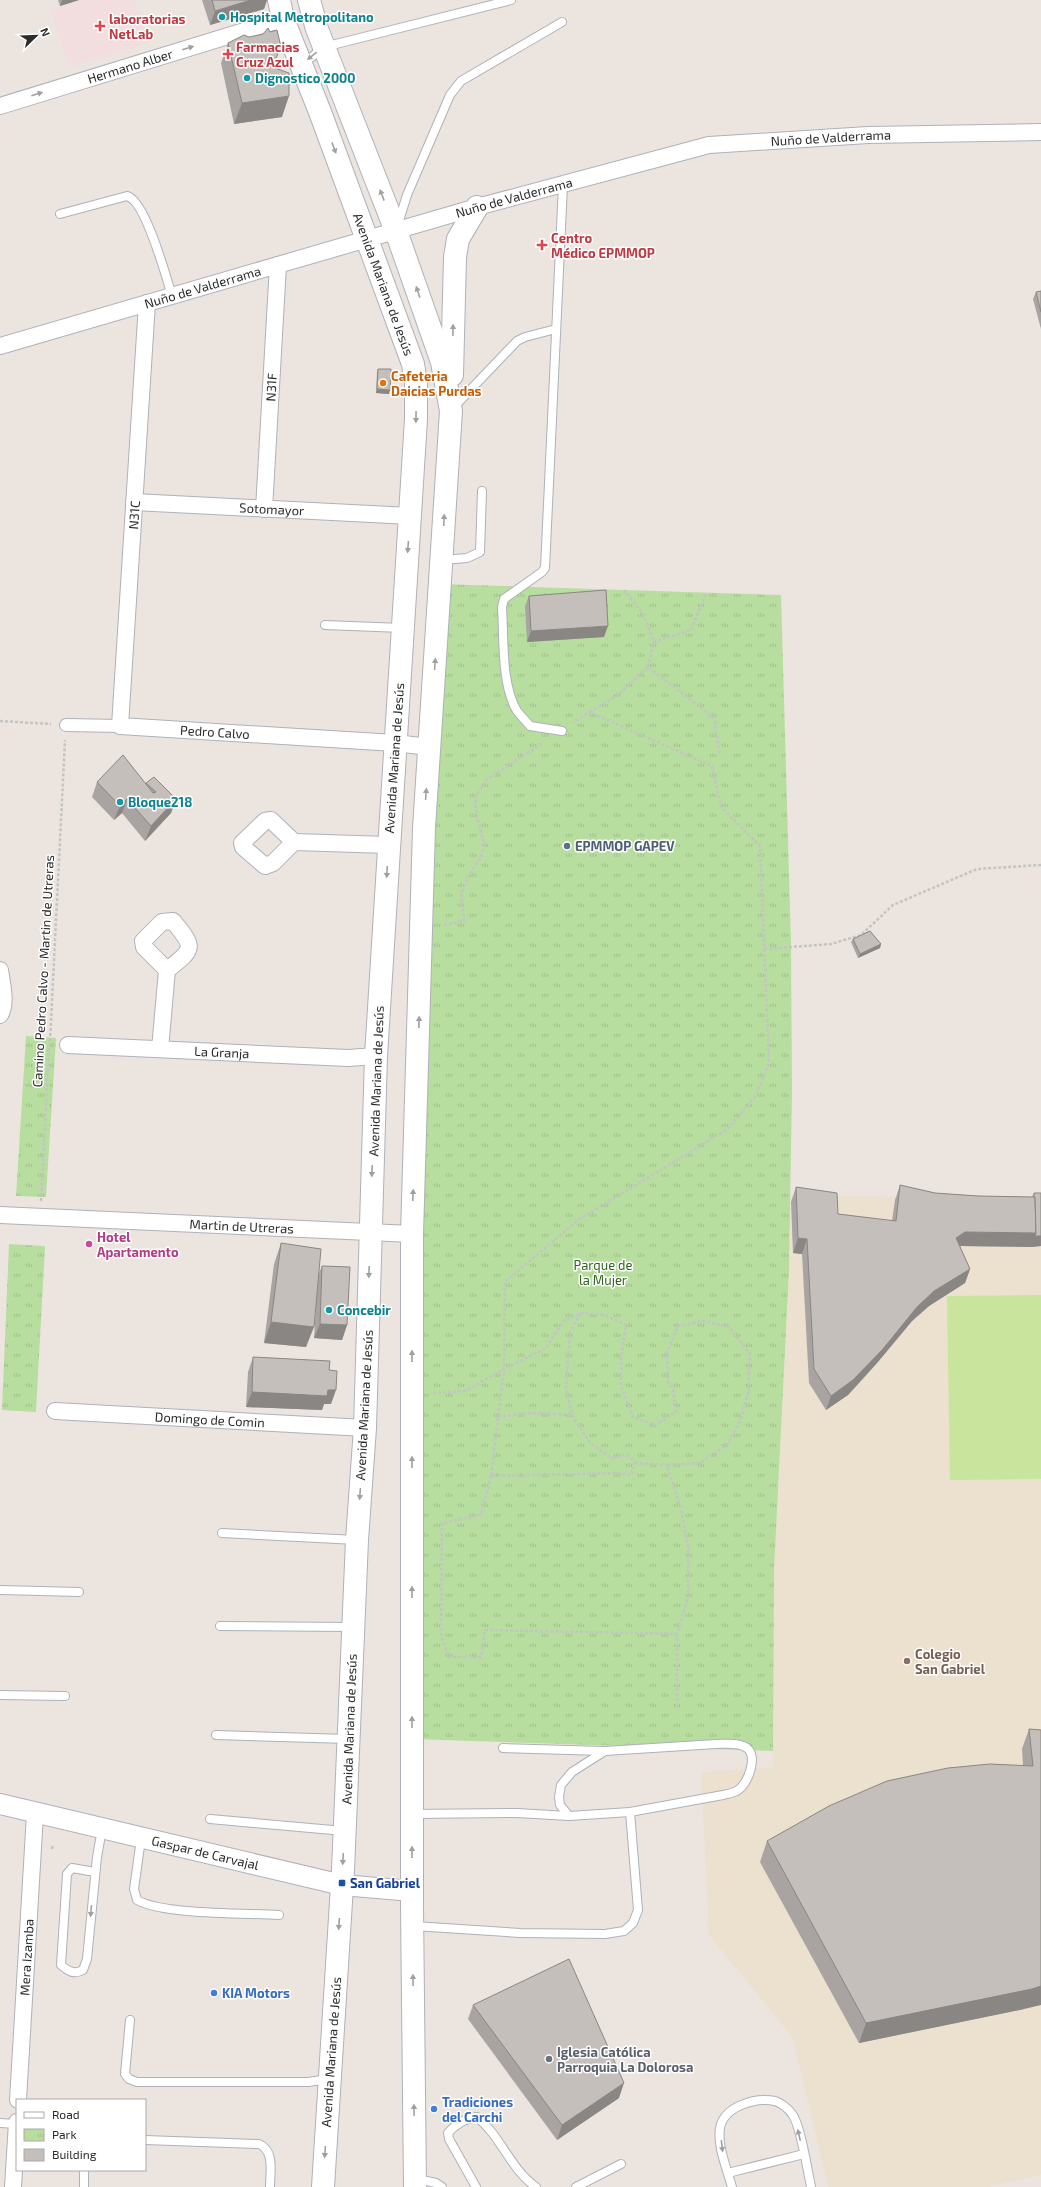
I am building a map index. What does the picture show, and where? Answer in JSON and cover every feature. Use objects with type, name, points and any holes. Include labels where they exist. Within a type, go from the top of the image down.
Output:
[{"type":"main road","points":[[309,0],[324,47],[396,231],[442,362],[451,410]]},
{"type":"main road","name":"Avenida Mariana de Jesús","points":[[281,10],[413,364],[416,383],[416,419],[376,1056],[365,1428],[357,1540],[345,1831],[323,2187]]},
{"type":"main road","points":[[415,2183],[412,1926],[412,1234],[424,828],[451,410],[455,257],[460,233],[477,207]]},
{"type":"main road","points":[[389,836],[424,828]]},
{"type":"street","name":"Hermano Alber","points":[[0,106],[281,10]]},
{"type":"street","name":"Nuño de Valderrama","points":[[0,346],[477,207],[709,145],[868,135],[1041,132]]},
{"type":"street","name":"N31F","points":[[264,509],[278,265]]},
{"type":"street","name":"N31C","points":[[120,726],[147,303]]},
{"type":"street","name":"Sotomayor","points":[[134,502],[410,516]]},
{"type":"street","name":"Pedro Calvo","points":[[66,725],[120,726],[395,743],[429,747]]},
{"type":"street","points":[[294,842],[389,836]]},
{"type":"street","points":[[0,970],[3,987],[2,1012],[0,1015]]},
{"type":"street","points":[[160,1049],[167,970]]},
{"type":"street","name":"La Granja","points":[[68,1045],[348,1058],[376,1056]]},
{"type":"street","name":"Martin de Utreras","points":[[0,1215],[412,1234]]},
{"type":"street","name":"Domingo de Comin","points":[[55,1411],[365,1428]]},
{"type":"street","name":"Gaspar de Carvajal","points":[[0,1804],[102,1830],[342,1885],[412,1891]]},
{"type":"street","name":"Mera Izamba","points":[[18,2099],[35,1814]]},
{"type":"street","points":[[13,2187],[16,2139]]},
{"type":"lane","points":[[301,66],[324,47],[511,0]]},
{"type":"lane","points":[[396,231],[407,195],[450,95],[461,81],[562,22]]},
{"type":"lane","points":[[562,731],[530,726],[517,711],[510,692],[505,664],[502,607],[504,599],[542,572],[545,568],[563,185]]},
{"type":"lane","points":[[60,214],[127,196],[132,197],[142,210],[172,296]]},
{"type":"lane","points":[[451,410],[517,341],[525,337],[556,329]]},
{"type":"lane","points":[[442,560],[467,558],[480,552],[482,491]]},
{"type":"lane","points":[[324,625],[403,628]]},
{"type":"lane","points":[[222,1533],[357,1540]]},
{"type":"lane","points":[[0,1590],[79,1592]]},
{"type":"lane","points":[[220,1626],[353,1627]]},
{"type":"lane","points":[[0,1695],[65,1696]]},
{"type":"lane","points":[[216,1734],[349,1739]]},
{"type":"lane","points":[[412,1814],[516,1813],[569,1816],[630,1812],[723,1795],[738,1790],[748,1778],[751,1754],[748,1748],[741,1745],[722,1744],[605,1751],[503,1748]]},
{"type":"lane","points":[[569,1816],[560,1805],[558,1797],[561,1785],[572,1772],[605,1751]]},
{"type":"lane","points":[[412,1926],[520,1934],[605,1934],[624,1931],[633,1923],[638,1910],[630,1812]]},
{"type":"lane","points":[[210,1819],[345,1831]]},
{"type":"lane","points":[[95,1872],[72,1868],[67,1874],[61,1965],[69,1971],[78,1973],[83,1970],[87,1959],[95,1872],[102,1830]]},
{"type":"lane","points":[[141,1838],[134,1889],[137,1900],[147,1905],[166,1909],[279,1915]]},
{"type":"lane","points":[[130,2020],[125,2074],[129,2079],[137,2082],[308,2082],[330,2079]]},
{"type":"lane","points":[[732,2187],[722,2150],[720,2129],[724,2116],[734,2108],[760,2101],[776,2102],[793,2114],[811,2187]]},
{"type":"lane","points":[[476,2187],[449,2138],[448,2133],[470,2117],[478,2117],[484,2122],[516,2167],[528,2182],[536,2187]]},
{"type":"lane","points":[[0,2123],[16,2123]]},
{"type":"lane","points":[[146,2140],[259,2144],[266,2147],[270,2153],[270,2187]]},
{"type":"lane","points":[[728,2173],[804,2154]]},
{"type":"lane","points":[[576,2187],[621,2164]]},
{"type":"lane","points":[[84,2171],[84,2187]]},
{"type":"lane","points":[[415,2183],[436,2183],[442,2187]]},
{"type":"path","points":[[444,925],[464,921],[461,895],[468,877],[481,857],[484,843],[477,817],[476,798],[486,780],[619,694],[648,667],[654,642],[644,614],[624,590]]},
{"type":"path","points":[[654,642],[691,630],[706,593]]},
{"type":"path","points":[[648,667],[714,718],[720,756]]},
{"type":"path","points":[[589,712],[712,766],[721,806],[760,846],[769,1062],[756,1095],[728,1129],[578,1220],[505,1282],[504,1369],[491,1476],[481,1515],[442,1523],[440,1636],[449,1657],[481,1657],[485,1630],[677,1634]]},
{"type":"path","points":[[0,721],[66,725]]},
{"type":"path","name":"Camino Pedro Calvo - Martin de Utreras","points":[[40,1217],[66,725]]},
{"type":"path","points":[[764,949],[831,944],[861,935],[893,905],[977,868],[1041,865]]},
{"type":"path","points":[[412,1395],[465,1391],[546,1348],[563,1322],[581,1313],[604,1315],[626,1325],[621,1357],[620,1386],[633,1417],[655,1426],[676,1412],[673,1389],[668,1382],[667,1353],[678,1326],[704,1321],[729,1327],[750,1354],[748,1393],[741,1418],[728,1444],[700,1463],[667,1465],[635,1463],[627,1455],[612,1458],[590,1443],[572,1415],[566,1388],[570,1331],[581,1313]]},
{"type":"path","points":[[498,1417],[530,1413],[572,1415]]},
{"type":"path","points":[[491,1476],[616,1473],[631,1475],[635,1463]]},
{"type":"path","points":[[667,1465],[681,1509],[688,1546],[688,1598],[677,1634],[677,1706]]},
{"type":"path","points":[[52,1849],[53,1844]]},
{"type":"shaded area","name":"laboratorias NetLab","points":[[79,0],[134,0],[149,43],[70,67],[50,9]]},
{"type":"shaded area","name":"Colegio San Gabriel","points":[[791,1195],[1041,1199],[1041,2175],[987,2187],[828,2187],[793,2038],[709,1935],[701,1772],[773,1767],[774,1571],[789,1269]]},
{"type":"green space","name":"Parque de la Mujer","points":[[440,584],[781,595],[791,943],[792,1091],[789,1269],[774,1571],[773,1751],[412,1739],[412,1395]]},
{"type":"green space","points":[[26,1036],[56,1038],[46,1197],[16,1196]]},
{"type":"green space","points":[[9,1244],[45,1246],[36,1412],[2,1410]]},
{"type":"green space","points":[[1041,1295],[1041,1479],[950,1480],[947,1296]]},
{"type":"building","points":[[212,0],[251,0],[215,11]]},
{"type":"building","points":[[268,28],[270,32],[277,30],[281,47],[272,67],[289,73],[289,96],[242,103],[228,43],[244,35],[249,37],[263,34]]},
{"type":"building","points":[[1041,291],[1041,312],[1036,292]]},
{"type":"building","name":"Cafeteria Daicias Purdas","points":[[378,369],[391,369],[390,390],[377,389]]},
{"type":"building","points":[[606,590],[608,626],[531,631],[529,596]]},
{"type":"building","points":[[123,755],[153,793],[156,792],[146,783],[154,777],[176,799],[151,826],[127,799],[120,806],[97,782]]},
{"type":"building","points":[[870,931],[881,944],[860,954],[853,939]]},
{"type":"building","points":[[900,1185],[935,1193],[978,1196],[1035,1197],[1036,1233],[965,1232],[956,1238],[970,1269],[934,1291],[917,1307],[883,1349],[853,1380],[831,1396],[814,1369],[807,1239],[798,1238],[796,1187],[837,1193],[838,1214],[896,1221]]},
{"type":"building","points":[[1034,1193],[1041,1193],[1041,1236],[1035,1236]]},
{"type":"building","points":[[281,1243],[321,1249],[314,1327],[271,1322]]},
{"type":"building","name":"Concebir","points":[[322,1266],[350,1267],[347,1325],[320,1324]]},
{"type":"building","points":[[253,1357],[330,1361],[329,1370],[337,1371],[336,1390],[328,1390],[327,1396],[252,1392]]},
{"type":"building","points":[[1029,1729],[1041,1730],[1041,1986],[866,2023],[767,1841],[829,1806],[887,1781],[948,1768],[990,1764],[1033,1766]]},
{"type":"building","name":"Iglesia Católica Parroquia La Dolorosa","points":[[569,1959],[624,2083],[562,2125],[473,2005]]},
{"type":"place","name":"Hospital Metropolitano","points":[[222,17]]},
{"type":"place","name":"laboratorias NetLab","points":[[100,26]]},
{"type":"place","name":"Farmacias Cruz Azul","points":[[228,54]]},
{"type":"place","name":"Dignostico 2000","points":[[247,78]]},
{"type":"place","name":"Centro Médico EPMMOP","points":[[542,245]]},
{"type":"place","name":"Cafeteria Daicias Purdas","points":[[383,383]]},
{"type":"place","name":"Bloque218","points":[[120,802]]},
{"type":"place","name":"EPMMOP GAPEV","points":[[567,846]]},
{"type":"place","name":"Hotel Apartamento","points":[[89,1244]]},
{"type":"place","name":"Concebir","points":[[329,1310]]},
{"type":"place","name":"Colegio San Gabriel","points":[[907,1661]]},
{"type":"place","name":"San Gabriel","points":[[342,1883]]},
{"type":"place","name":"KIA Motors","points":[[214,1993]]},
{"type":"place","name":"Iglesia Católica Parroquia La Dolorosa","points":[[549,2059]]},
{"type":"place","name":"Tradiciones del Carchi","points":[[434,2109]]}]
